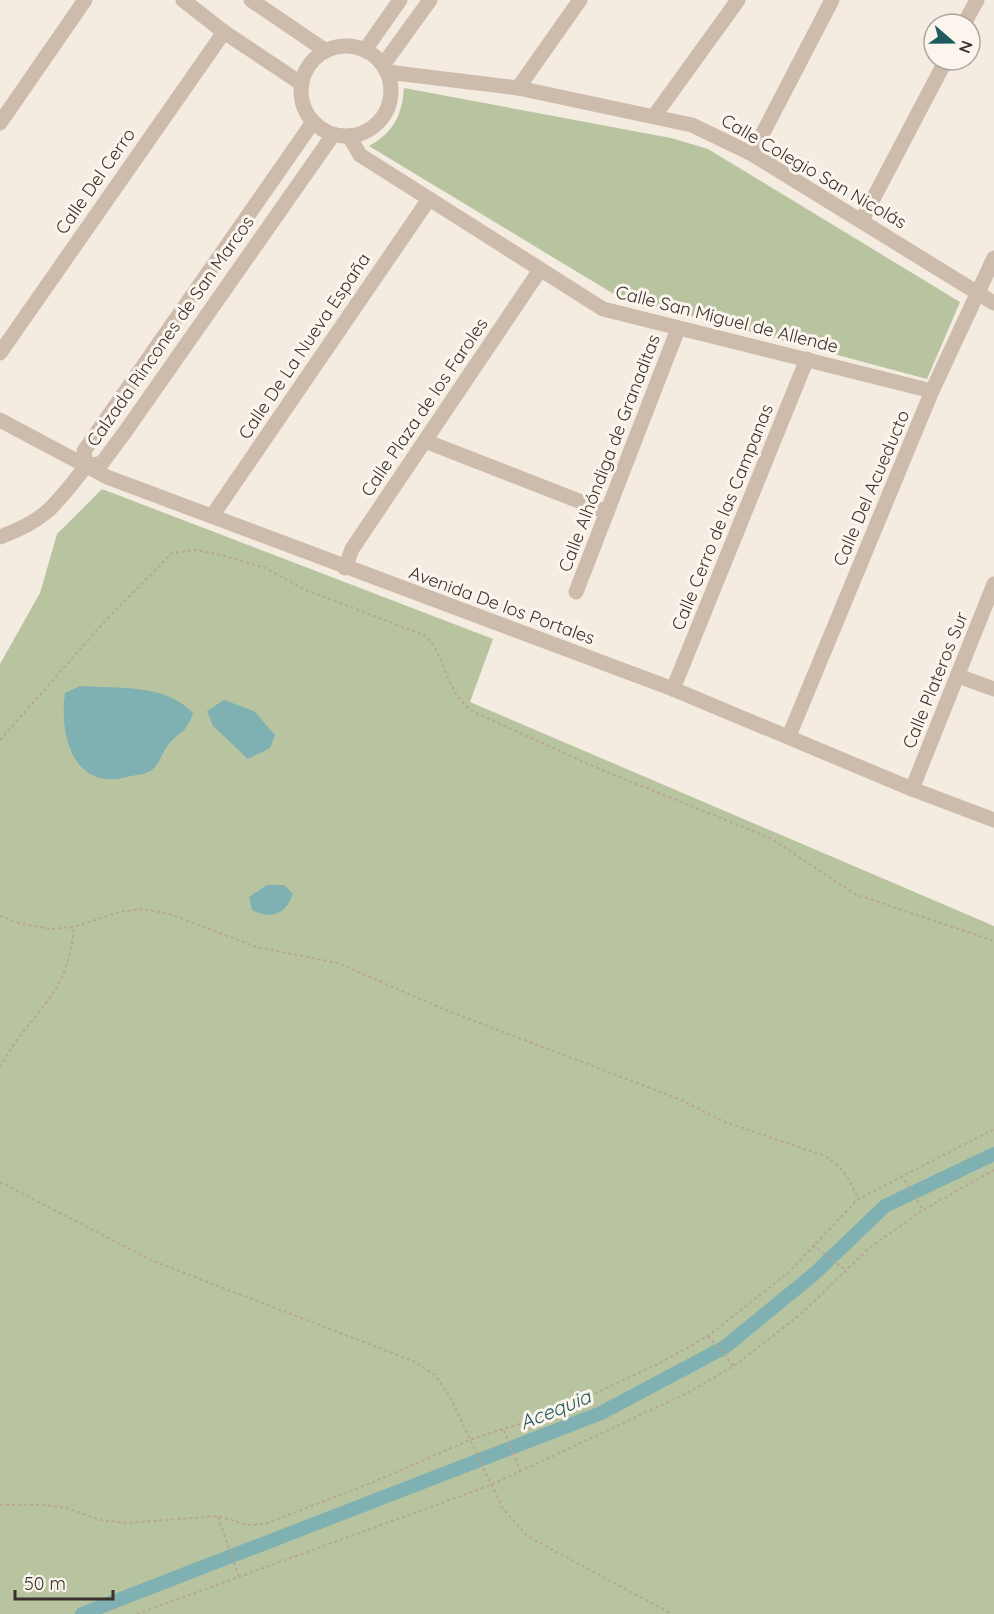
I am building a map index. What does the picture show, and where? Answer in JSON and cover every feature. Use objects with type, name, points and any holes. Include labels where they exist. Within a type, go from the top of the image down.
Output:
[{"type":"street","points":[[0,123],[85,0]]},
{"type":"street","points":[[183,0],[224,32],[302,84]]},
{"type":"street","points":[[251,0],[326,51]]},
{"type":"street","points":[[364,50],[400,0]]},
{"type":"street","points":[[385,69],[430,0]]},
{"type":"street","points":[[518,88],[580,0]]},
{"type":"street","points":[[655,115],[738,0]]},
{"type":"street","points":[[752,154],[832,0]]},
{"type":"street","name":"Calle Del Cerro","points":[[0,353],[224,32]]},
{"type":"street","points":[[339,47],[364,50],[385,69],[391,90],[386,112],[370,129],[341,136],[313,122],[303,104],[302,84],[310,65],[326,51],[339,47]]},
{"type":"street","name":"Calle Colegio San Nicolás","points":[[385,69],[518,88],[655,115],[692,125],[752,154],[994,303]]},
{"type":"street","points":[[862,220],[940,72]]},
{"type":"street","name":"Calzada Rincones de San Marcos","points":[[313,122],[84,452],[86,466],[102,463],[341,136]]},
{"type":"street","name":"Calle San Miguel de Allende","points":[[341,136],[360,155],[603,309],[932,391]]},
{"type":"street","name":"Calle De La Nueva España","points":[[212,516],[429,199]]},
{"type":"street","name":"Calle Del Acueducto","points":[[789,736],[932,391],[994,258]]},
{"type":"street","name":"Calle Plaza de los Faroles","points":[[345,568],[352,549],[540,270]]},
{"type":"street","name":"Calle Alhóndiga de Granaditas","points":[[576,592],[678,329]]},
{"type":"street","name":"Calle Cerro de las Campanas","points":[[673,689],[807,359]]},
{"type":"street","name":"Avenida De los Portales","points":[[0,420],[107,477],[673,689],[912,789],[994,820]]},
{"type":"street","points":[[425,441],[607,512]]},
{"type":"street","points":[[0,537],[21,529],[50,511],[86,466]]},
{"type":"street","name":"Calle Plateros Sur","points":[[912,789],[994,584]]},
{"type":"street","points":[[958,676],[994,689]]},
{"type":"path","points":[[0,740],[106,620],[172,553],[196,550],[222,555],[265,568],[306,590],[426,636],[437,648],[451,686],[465,706],[474,712],[597,768],[770,838],[855,894],[994,941]]},
{"type":"path","points":[[0,916],[51,929],[74,927],[119,912],[143,909],[170,914],[256,947],[338,963],[443,1009],[679,1099],[725,1122],[825,1156],[839,1164],[848,1176],[858,1199]]},
{"type":"path","points":[[0,1067],[8,1052],[52,998],[66,973],[74,927]]},
{"type":"path","points":[[0,1505],[46,1505],[67,1508],[101,1520],[128,1523],[218,1516],[248,1525],[265,1524],[376,1481],[472,1439],[504,1431],[551,1414],[658,1364],[708,1336],[789,1272],[858,1199],[994,1129]]},
{"type":"path","points":[[137,1614],[491,1485],[685,1394],[734,1366],[801,1314],[869,1248],[923,1210],[994,1170]]},
{"type":"path","points":[[901,1175],[923,1210]]},
{"type":"path","points":[[0,1182],[153,1261],[413,1361],[435,1375],[450,1397],[472,1439],[503,1509],[527,1536],[672,1614]]},
{"type":"path","points":[[813,1245],[845,1270]]},
{"type":"path","points":[[708,1336],[734,1366]]},
{"type":"path","points":[[504,1431],[520,1471]]},
{"type":"path","points":[[218,1516],[239,1577]]},
{"type":"green space","points":[[404,88],[671,138],[708,149],[960,302],[927,379],[617,296],[369,146],[395,123],[401,107]]},
{"type":"green space","points":[[102,489],[493,639],[470,702],[994,926],[994,1614],[0,1614],[0,664],[40,593],[57,534]]},
{"type":"water","points":[[80,686],[155,692],[181,703],[193,713],[185,729],[172,740],[158,763],[150,771],[139,775],[109,779],[94,776],[82,768],[74,756],[65,726],[65,693]]},
{"type":"water","points":[[224,700],[254,711],[275,735],[270,748],[248,759],[213,726],[207,711]]},
{"type":"water","points":[[267,885],[284,885],[293,894],[282,910],[271,915],[252,910],[249,897]]},
{"type":"waterway","name":"Acequia","points":[[82,1614],[601,1413],[725,1347],[814,1274],[885,1206],[994,1154]]}]
